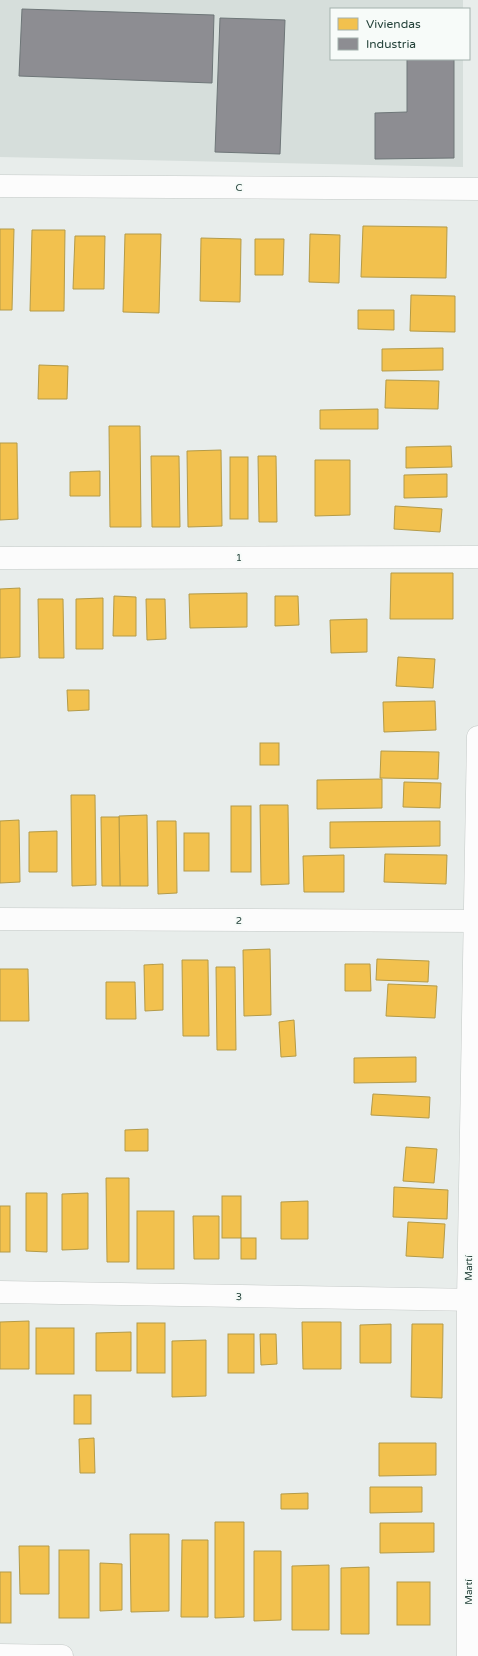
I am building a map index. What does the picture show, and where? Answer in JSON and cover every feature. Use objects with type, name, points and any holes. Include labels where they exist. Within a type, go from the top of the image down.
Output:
[{"type":"street","name":"C","points":[[0,186],[478,189]]},
{"type":"street","name":"1","points":[[0,558],[478,557]]},
{"type":"street","name":"Martí","points":[[468,1656],[478,737]]},
{"type":"street","name":"2","points":[[0,919],[476,921]]},
{"type":"street","name":"3","points":[[0,1292],[473,1300]]},
{"type":"street","points":[[0,1655],[62,1656]]},
{"type":"shaded area","points":[[0,0],[463,0],[463,8],[330,8],[330,60],[463,60],[463,167],[0,157]]},
{"type":"building: Viviendas","points":[[363,226],[447,227],[446,278],[361,277]]},
{"type":"building: Viviendas","points":[[0,229],[14,229],[12,310],[0,310]]},
{"type":"building: Viviendas","points":[[32,230],[65,230],[64,311],[30,311]]},
{"type":"building: Viviendas","points":[[125,234],[161,234],[159,313],[123,312]]},
{"type":"building: Viviendas","points":[[310,234],[340,235],[339,283],[309,282]]},
{"type":"building: Viviendas","points":[[75,236],[105,236],[104,289],[73,289]]},
{"type":"building: Viviendas","points":[[201,238],[241,239],[240,302],[200,301]]},
{"type":"building: Viviendas","points":[[255,239],[284,239],[283,275],[255,275]]},
{"type":"building: Viviendas","points":[[411,295],[455,296],[455,332],[410,331]]},
{"type":"building: Viviendas","points":[[358,310],[394,310],[394,330],[358,329]]},
{"type":"building: Viviendas","points":[[443,348],[443,370],[382,371],[382,349]]},
{"type":"building: Viviendas","points":[[39,365],[68,366],[67,399],[38,399]]},
{"type":"building: Viviendas","points":[[386,380],[439,381],[438,409],[385,408]]},
{"type":"building: Viviendas","points":[[378,409],[378,429],[320,429],[320,410]]},
{"type":"building: Viviendas","points":[[109,426],[140,426],[141,527],[110,527]]},
{"type":"building: Viviendas","points":[[0,443],[17,443],[18,519],[0,520]]},
{"type":"building: Viviendas","points":[[451,446],[452,467],[406,468],[406,447]]},
{"type":"building: Viviendas","points":[[221,450],[222,526],[188,527],[187,451]]},
{"type":"building: Viviendas","points":[[151,456],[179,456],[180,527],[152,527]]},
{"type":"building: Viviendas","points":[[258,456],[276,456],[277,522],[259,522]]},
{"type":"building: Viviendas","points":[[230,457],[248,457],[248,519],[230,519]]},
{"type":"building: Viviendas","points":[[315,460],[350,460],[350,515],[315,516]]},
{"type":"building: Viviendas","points":[[100,471],[100,496],[70,496],[70,472]]},
{"type":"building: Viviendas","points":[[447,474],[447,497],[404,498],[404,475]]},
{"type":"building: Viviendas","points":[[395,506],[442,509],[440,532],[394,529]]},
{"type":"building: Viviendas","points":[[391,573],[453,573],[453,619],[390,619]]},
{"type":"building: Viviendas","points":[[20,588],[20,657],[0,658],[0,589]]},
{"type":"building: Viviendas","points":[[247,593],[247,627],[190,628],[189,594]]},
{"type":"building: Viviendas","points":[[114,596],[136,597],[136,636],[113,636]]},
{"type":"building: Viviendas","points":[[275,596],[298,596],[299,625],[275,626]]},
{"type":"building: Viviendas","points":[[103,598],[103,649],[76,649],[76,599]]},
{"type":"building: Viviendas","points":[[38,599],[63,599],[64,658],[39,658]]},
{"type":"building: Viviendas","points":[[146,599],[165,599],[166,639],[147,640]]},
{"type":"building: Viviendas","points":[[367,619],[367,652],[331,653],[330,620]]},
{"type":"building: Viviendas","points":[[398,657],[435,659],[433,688],[396,686]]},
{"type":"building: Viviendas","points":[[67,690],[89,690],[89,710],[68,711]]},
{"type":"building: Viviendas","points":[[435,701],[436,730],[384,732],[383,702]]},
{"type":"building: Viviendas","points":[[260,743],[279,743],[279,765],[260,765]]},
{"type":"building: Viviendas","points":[[381,751],[439,752],[438,779],[380,778]]},
{"type":"building: Viviendas","points":[[382,779],[382,808],[317,809],[317,780]]},
{"type":"building: Viviendas","points":[[404,782],[441,783],[440,808],[403,807]]},
{"type":"building: Viviendas","points":[[71,795],[95,795],[96,885],[72,886]]},
{"type":"building: Viviendas","points":[[260,805],[288,805],[289,884],[261,885]]},
{"type":"building: Viviendas","points":[[231,806],[251,806],[251,872],[231,872]]},
{"type":"building: Viviendas","points":[[147,815],[148,886],[120,886],[119,816]]},
{"type":"building: Viviendas","points":[[101,817],[119,817],[120,886],[102,886]]},
{"type":"building: Viviendas","points":[[19,820],[20,882],[0,883],[0,821]]},
{"type":"building: Viviendas","points":[[157,821],[176,821],[177,893],[158,894]]},
{"type":"building: Viviendas","points":[[440,821],[440,846],[330,848],[330,822]]},
{"type":"building: Viviendas","points":[[57,831],[57,872],[29,872],[29,832]]},
{"type":"building: Viviendas","points":[[184,833],[209,833],[209,871],[184,871]]},
{"type":"building: Viviendas","points":[[385,854],[447,855],[446,884],[384,882]]},
{"type":"building: Viviendas","points":[[344,855],[344,892],[304,892],[303,856]]},
{"type":"building: Viviendas","points":[[270,949],[271,1015],[244,1016],[243,950]]},
{"type":"building: Viviendas","points":[[377,959],[429,961],[428,982],[376,980]]},
{"type":"building: Viviendas","points":[[182,960],[208,960],[209,1036],[183,1036]]},
{"type":"building: Viviendas","points":[[163,964],[163,1010],[145,1011],[144,965]]},
{"type":"building: Viviendas","points":[[345,964],[370,964],[371,991],[345,991]]},
{"type":"building: Viviendas","points":[[216,967],[235,967],[236,1050],[217,1050]]},
{"type":"building: Viviendas","points":[[0,969],[28,969],[29,1021],[0,1021]]},
{"type":"building: Viviendas","points":[[106,982],[135,982],[136,1019],[106,1019]]},
{"type":"building: Viviendas","points":[[388,984],[437,986],[435,1018],[386,1016]]},
{"type":"building: Viviendas","points":[[294,1020],[296,1056],[281,1057],[279,1022]]},
{"type":"building: Viviendas","points":[[416,1057],[416,1082],[354,1083],[354,1058]]},
{"type":"building: Viviendas","points":[[373,1094],[430,1097],[429,1118],[371,1115]]},
{"type":"building: Viviendas","points":[[148,1129],[148,1151],[125,1151],[125,1130]]},
{"type":"building: Viviendas","points":[[406,1147],[437,1149],[434,1183],[403,1181]]},
{"type":"building: Viviendas","points":[[106,1178],[129,1178],[129,1262],[107,1262]]},
{"type":"building: Viviendas","points":[[394,1187],[448,1190],[447,1219],[393,1217]]},
{"type":"building: Viviendas","points":[[26,1193],[47,1193],[47,1252],[26,1251]]},
{"type":"building: Viviendas","points":[[88,1193],[88,1249],[62,1250],[62,1194]]},
{"type":"building: Viviendas","points":[[222,1196],[241,1196],[241,1238],[222,1238]]},
{"type":"building: Viviendas","points":[[308,1201],[308,1239],[281,1239],[281,1202]]},
{"type":"building: Viviendas","points":[[0,1206],[10,1206],[10,1252],[0,1252]]},
{"type":"building: Viviendas","points":[[137,1211],[174,1211],[174,1269],[137,1269]]},
{"type":"building: Viviendas","points":[[193,1216],[219,1216],[219,1259],[194,1259]]},
{"type":"building: Viviendas","points":[[408,1222],[445,1224],[443,1258],[406,1256]]},
{"type":"building: Viviendas","points":[[241,1238],[256,1238],[256,1259],[241,1259]]},
{"type":"building: Viviendas","points":[[29,1321],[29,1369],[0,1369],[0,1322]]},
{"type":"building: Viviendas","points":[[302,1322],[341,1322],[341,1369],[303,1369]]},
{"type":"building: Viviendas","points":[[137,1323],[165,1323],[165,1373],[137,1373]]},
{"type":"building: Viviendas","points":[[391,1324],[391,1363],[360,1363],[360,1325]]},
{"type":"building: Viviendas","points":[[412,1324],[443,1324],[442,1398],[411,1397]]},
{"type":"building: Viviendas","points":[[36,1328],[74,1328],[74,1374],[36,1374]]},
{"type":"building: Viviendas","points":[[131,1332],[131,1371],[96,1371],[96,1333]]},
{"type":"building: Viviendas","points":[[228,1334],[254,1334],[254,1373],[228,1373]]},
{"type":"building: Viviendas","points":[[260,1334],[276,1334],[277,1364],[261,1365]]},
{"type":"building: Viviendas","points":[[206,1340],[206,1396],[172,1397],[172,1341]]},
{"type":"building: Viviendas","points":[[74,1395],[91,1395],[91,1424],[74,1424]]},
{"type":"building: Viviendas","points":[[94,1438],[95,1473],[80,1473],[79,1439]]},
{"type":"building: Viviendas","points":[[379,1443],[436,1443],[436,1475],[379,1476]]},
{"type":"building: Viviendas","points":[[370,1487],[422,1487],[422,1512],[370,1513]]},
{"type":"building: Viviendas","points":[[308,1493],[308,1509],[281,1509],[281,1494]]},
{"type":"building: Viviendas","points":[[215,1522],[244,1522],[244,1617],[215,1618]]},
{"type":"building: Viviendas","points":[[380,1523],[434,1523],[434,1552],[380,1553]]},
{"type":"building: Viviendas","points":[[130,1534],[169,1534],[169,1611],[131,1612]]},
{"type":"building: Viviendas","points":[[182,1540],[208,1540],[208,1617],[181,1617]]},
{"type":"building: Viviendas","points":[[19,1546],[49,1546],[49,1594],[20,1594]]},
{"type":"building: Viviendas","points":[[59,1550],[89,1550],[89,1618],[59,1618]]},
{"type":"building: Viviendas","points":[[254,1551],[281,1551],[281,1620],[254,1621]]},
{"type":"building: Viviendas","points":[[100,1563],[122,1564],[122,1610],[100,1611]]},
{"type":"building: Viviendas","points":[[329,1565],[329,1630],[292,1630],[292,1566]]},
{"type":"building: Viviendas","points":[[369,1567],[369,1634],[341,1634],[341,1568]]},
{"type":"building: Viviendas","points":[[0,1572],[11,1572],[11,1623],[0,1623]]},
{"type":"building: Viviendas","points":[[397,1582],[430,1582],[430,1625],[397,1625]]},
{"type":"building: Industria","points":[[22,9],[214,15],[212,83],[19,76]]},
{"type":"building: Industria","points":[[220,18],[285,20],[280,154],[215,152]]},
{"type":"building: Industria","points":[[407,60],[454,60],[454,158],[375,159],[375,113],[407,112]]}]
